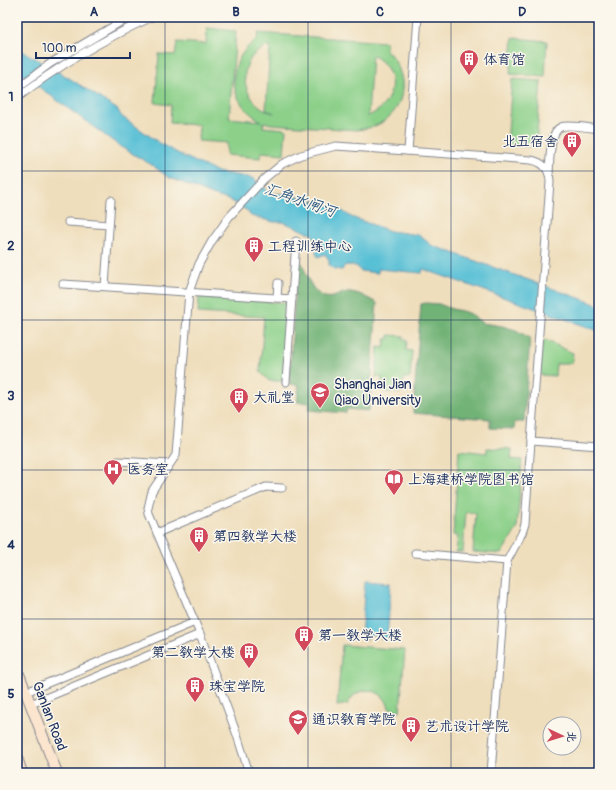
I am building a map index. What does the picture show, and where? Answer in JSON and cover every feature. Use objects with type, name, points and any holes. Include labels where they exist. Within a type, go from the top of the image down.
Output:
[{"type":"main road","name":"Ganlan Road","points":[[17,669],[57,773]]},
{"type":"main road","points":[[17,758],[22,773]]},
{"type":"street","points":[[17,88],[52,64],[129,17]]},
{"type":"street","points":[[17,98],[58,68],[123,30],[152,17]]},
{"type":"street","points":[[408,151],[418,17]]},
{"type":"street","points":[[491,773],[507,561],[524,529],[553,135],[556,130],[562,126],[599,129]]},
{"type":"street","points":[[249,773],[237,734],[200,634],[149,514],[148,508],[152,491],[176,455],[190,292],[199,264],[212,241],[234,211],[264,179],[282,164],[301,155],[325,148],[336,146],[536,160],[543,165],[549,174]]},
{"type":"street","points":[[105,286],[111,200]]},
{"type":"street","points":[[68,222],[109,225]]},
{"type":"street","points":[[286,382],[296,241]]},
{"type":"street","points":[[277,298],[278,283]]},
{"type":"street","points":[[63,284],[292,299]]},
{"type":"street","points":[[531,441],[599,446]]},
{"type":"street","points":[[118,470],[118,461],[170,464]]},
{"type":"street","points":[[157,533],[266,487],[282,488]]},
{"type":"street","points":[[415,554],[507,561]]},
{"type":"street","points":[[26,692],[195,622]]},
{"type":"street","points":[[31,704],[200,634]]},
{"type":"street","points":[[150,641],[155,653]]},
{"type":"green space","points":[[207,28],[236,31],[229,118],[261,121],[249,113],[241,103],[236,92],[234,81],[235,70],[239,59],[247,48],[257,39],[258,33],[386,42],[386,50],[393,58],[401,78],[401,98],[397,107],[390,116],[381,123],[363,129],[357,130],[271,124],[264,122],[263,127],[286,129],[284,154],[261,152],[260,158],[226,155],[227,143],[198,141],[199,125],[170,123],[171,105],[155,103],[159,54],[175,55],[177,42],[206,44]],"holes":[[[270,46],[266,110],[253,100],[248,90],[245,80],[246,69],[250,59],[258,51]],[[372,55],[381,61],[388,69],[391,78],[391,87],[385,104],[368,116]]]},
{"type":"green space","points":[[513,38],[547,41],[545,77],[510,74]]},
{"type":"green space","points":[[512,79],[541,81],[536,147],[507,145]]},
{"type":"green space","points":[[297,263],[302,263],[309,281],[321,295],[333,297],[351,292],[377,303],[369,411],[347,409],[346,413],[309,410],[310,403],[297,402],[299,385],[289,384]]},
{"type":"green space","points":[[199,297],[288,303],[283,381],[269,381],[260,372],[264,317],[198,313]]},
{"type":"green space","points":[[421,304],[439,304],[471,314],[482,323],[516,330],[530,338],[524,422],[515,422],[514,429],[490,428],[490,419],[413,413]]},
{"type":"green space","points":[[389,335],[404,336],[403,340],[407,340],[406,350],[412,351],[410,378],[404,378],[403,389],[400,389],[400,393],[385,392],[385,388],[381,388],[382,377],[376,377],[378,347],[384,348],[385,339],[389,339]]},
{"type":"green space","points":[[545,340],[573,353],[572,362],[568,364],[556,364],[555,376],[540,375],[542,342]]},
{"type":"green space","points":[[487,448],[512,449],[511,459],[522,460],[517,529],[501,554],[473,552],[476,513],[466,512],[463,552],[456,552],[458,536],[453,535],[459,450],[487,453]]},
{"type":"green space","points":[[342,645],[405,650],[400,711],[389,708],[382,696],[376,692],[370,691],[357,693],[348,704],[337,706]]},
{"type":"water","name":"汇角水闸河","points":[[17,48],[69,78],[118,110],[121,116],[161,144],[183,156],[217,172],[252,178],[269,193],[285,194],[338,208],[351,217],[390,231],[419,235],[431,245],[590,302],[599,306],[599,331],[423,269],[422,273],[378,269],[378,273],[360,271],[357,266],[345,265],[342,270],[334,269],[329,265],[329,260],[325,254],[318,257],[316,253],[317,243],[312,234],[283,222],[274,222],[251,216],[246,210],[230,200],[215,196],[168,177],[152,165],[121,147],[17,71]]},
{"type":"water","points":[[365,581],[391,583],[387,640],[381,639],[381,636],[368,635],[367,639],[361,638]]},
{"type":"place","name":"体育馆","points":[[469,76]]},
{"type":"place","name":"北五宿舍","points":[[572,158]]},
{"type":"place","name":"工程训练中心","points":[[254,263]]},
{"type":"place","name":"Shanghai Jian Qiao University","points":[[320,409]]},
{"type":"place","name":"大礼堂","points":[[239,414]]},
{"type":"place","name":"医务室","points":[[113,486]]},
{"type":"place","name":"上海建桥学院图书馆","points":[[394,496]]},
{"type":"place","name":"第四教学大楼","points":[[199,553]]},
{"type":"place","name":"第一教学大楼","points":[[304,652]]},
{"type":"place","name":"第二教学大楼","points":[[249,669]]},
{"type":"place","name":"珠宝学院","points":[[195,703]]},
{"type":"place","name":"通识教育学院","points":[[298,736]]},
{"type":"place","name":"艺术设计学院","points":[[411,743]]}]
